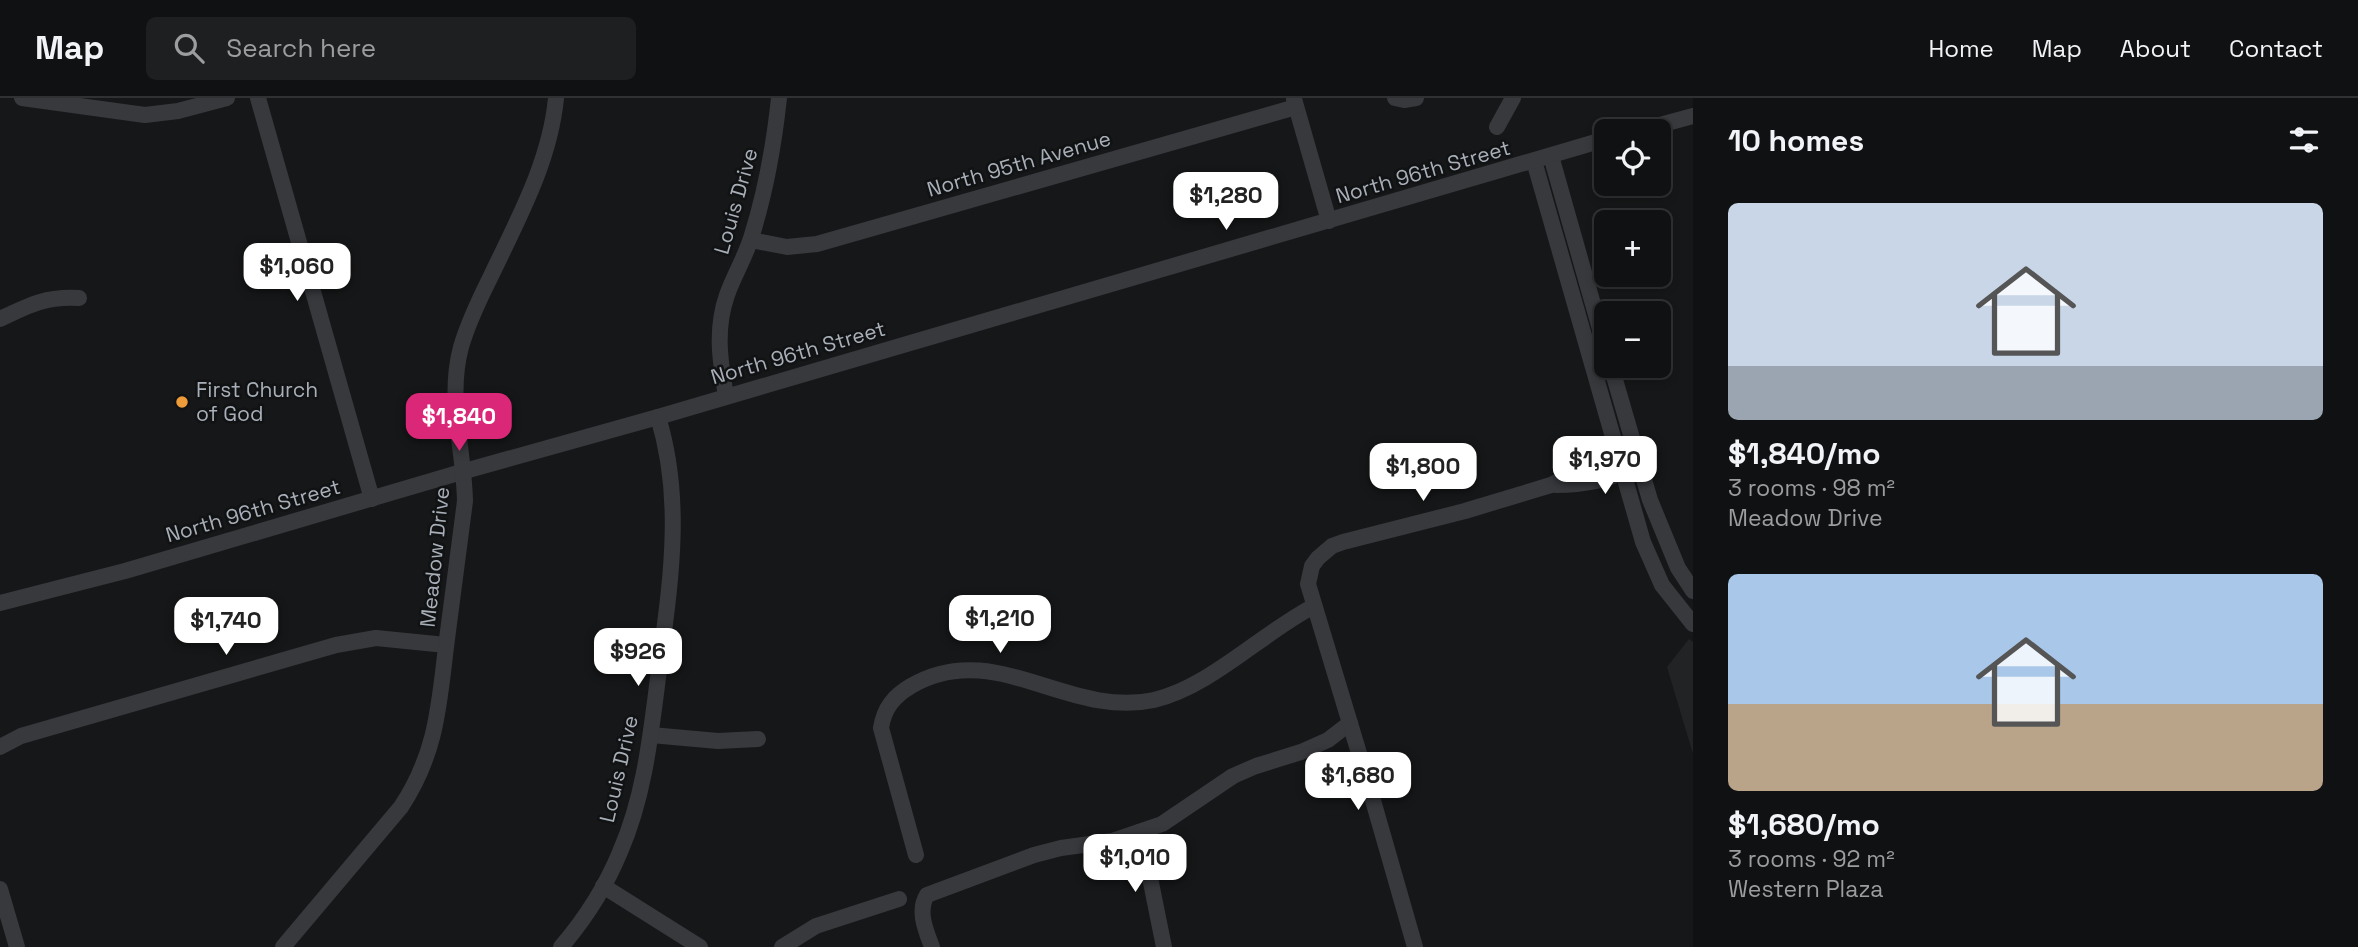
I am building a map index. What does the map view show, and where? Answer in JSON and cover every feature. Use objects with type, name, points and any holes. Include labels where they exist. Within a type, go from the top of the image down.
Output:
[{"type":"street","points":[[22,98],[119,105],[145,115],[165,113],[226,98]]},
{"type":"street","points":[[257,98],[372,499]]},
{"type":"street","name":"Meadow Drive","points":[[283,947],[389,823],[414,788],[426,762],[434,737],[465,501],[465,471],[455,400],[461,348],[473,313],[533,184],[547,145],[556,98]]},
{"type":"street","name":"Louis Drive","points":[[726,396],[718,350],[720,321],[727,295],[751,240],[773,154],[779,98]]},
{"type":"street","points":[[1395,98],[1416,98]]},
{"type":"street","points":[[1497,127],[1513,98]]},
{"type":"street","points":[[1295,102],[1329,221]]},
{"type":"street","name":"North 95th Avenue","points":[[751,240],[787,247],[817,244],[1295,102]]},
{"type":"street","points":[[1671,122],[1693,116]]},
{"type":"street","name":"North 96th Street","points":[[0,603],[125,571],[1594,143]]},
{"type":"street","points":[[1551,156],[1594,308]]},
{"type":"street","points":[[1534,161],[1649,560],[1669,596],[1693,624]]},
{"type":"street","points":[[0,319],[48,298],[79,298]]},
{"type":"street","points":[[1614,378],[1637,458],[1667,542],[1678,568],[1693,592]]},
{"type":"street","name":"Louis Drive","points":[[561,947],[589,910],[620,852],[635,812],[651,735],[674,533],[671,479],[658,417]]},
{"type":"street","points":[[1415,947],[1308,584],[1312,566],[1332,546],[1343,542],[1465,511],[1551,485],[1577,471],[1621,465],[1637,458]]},
{"type":"street","points":[[916,855],[881,728],[887,707],[907,688],[939,673],[966,669],[987,670],[1099,700],[1154,700],[1196,684],[1289,619],[1314,606]]},
{"type":"street","points":[[7,743],[336,645],[376,638],[446,645]]},
{"type":"street","points":[[932,947],[922,908],[927,895],[1034,855],[1061,848],[1112,841],[1162,824],[1233,776],[1328,740],[1350,723]]},
{"type":"street","points":[[651,735],[718,741],[758,738]]},
{"type":"street","points":[[1139,832],[1164,947]]},
{"type":"street","points":[[603,886],[700,947]]},
{"type":"street","points":[[0,889],[17,947]]},
{"type":"street","points":[[782,947],[816,926],[899,899]]},
{"type":"shaded area","points":[[1689,639],[1693,642],[1693,754],[1667,667]]},
{"type":"place","name":"First Church of God","points":[[182,402]]}]
